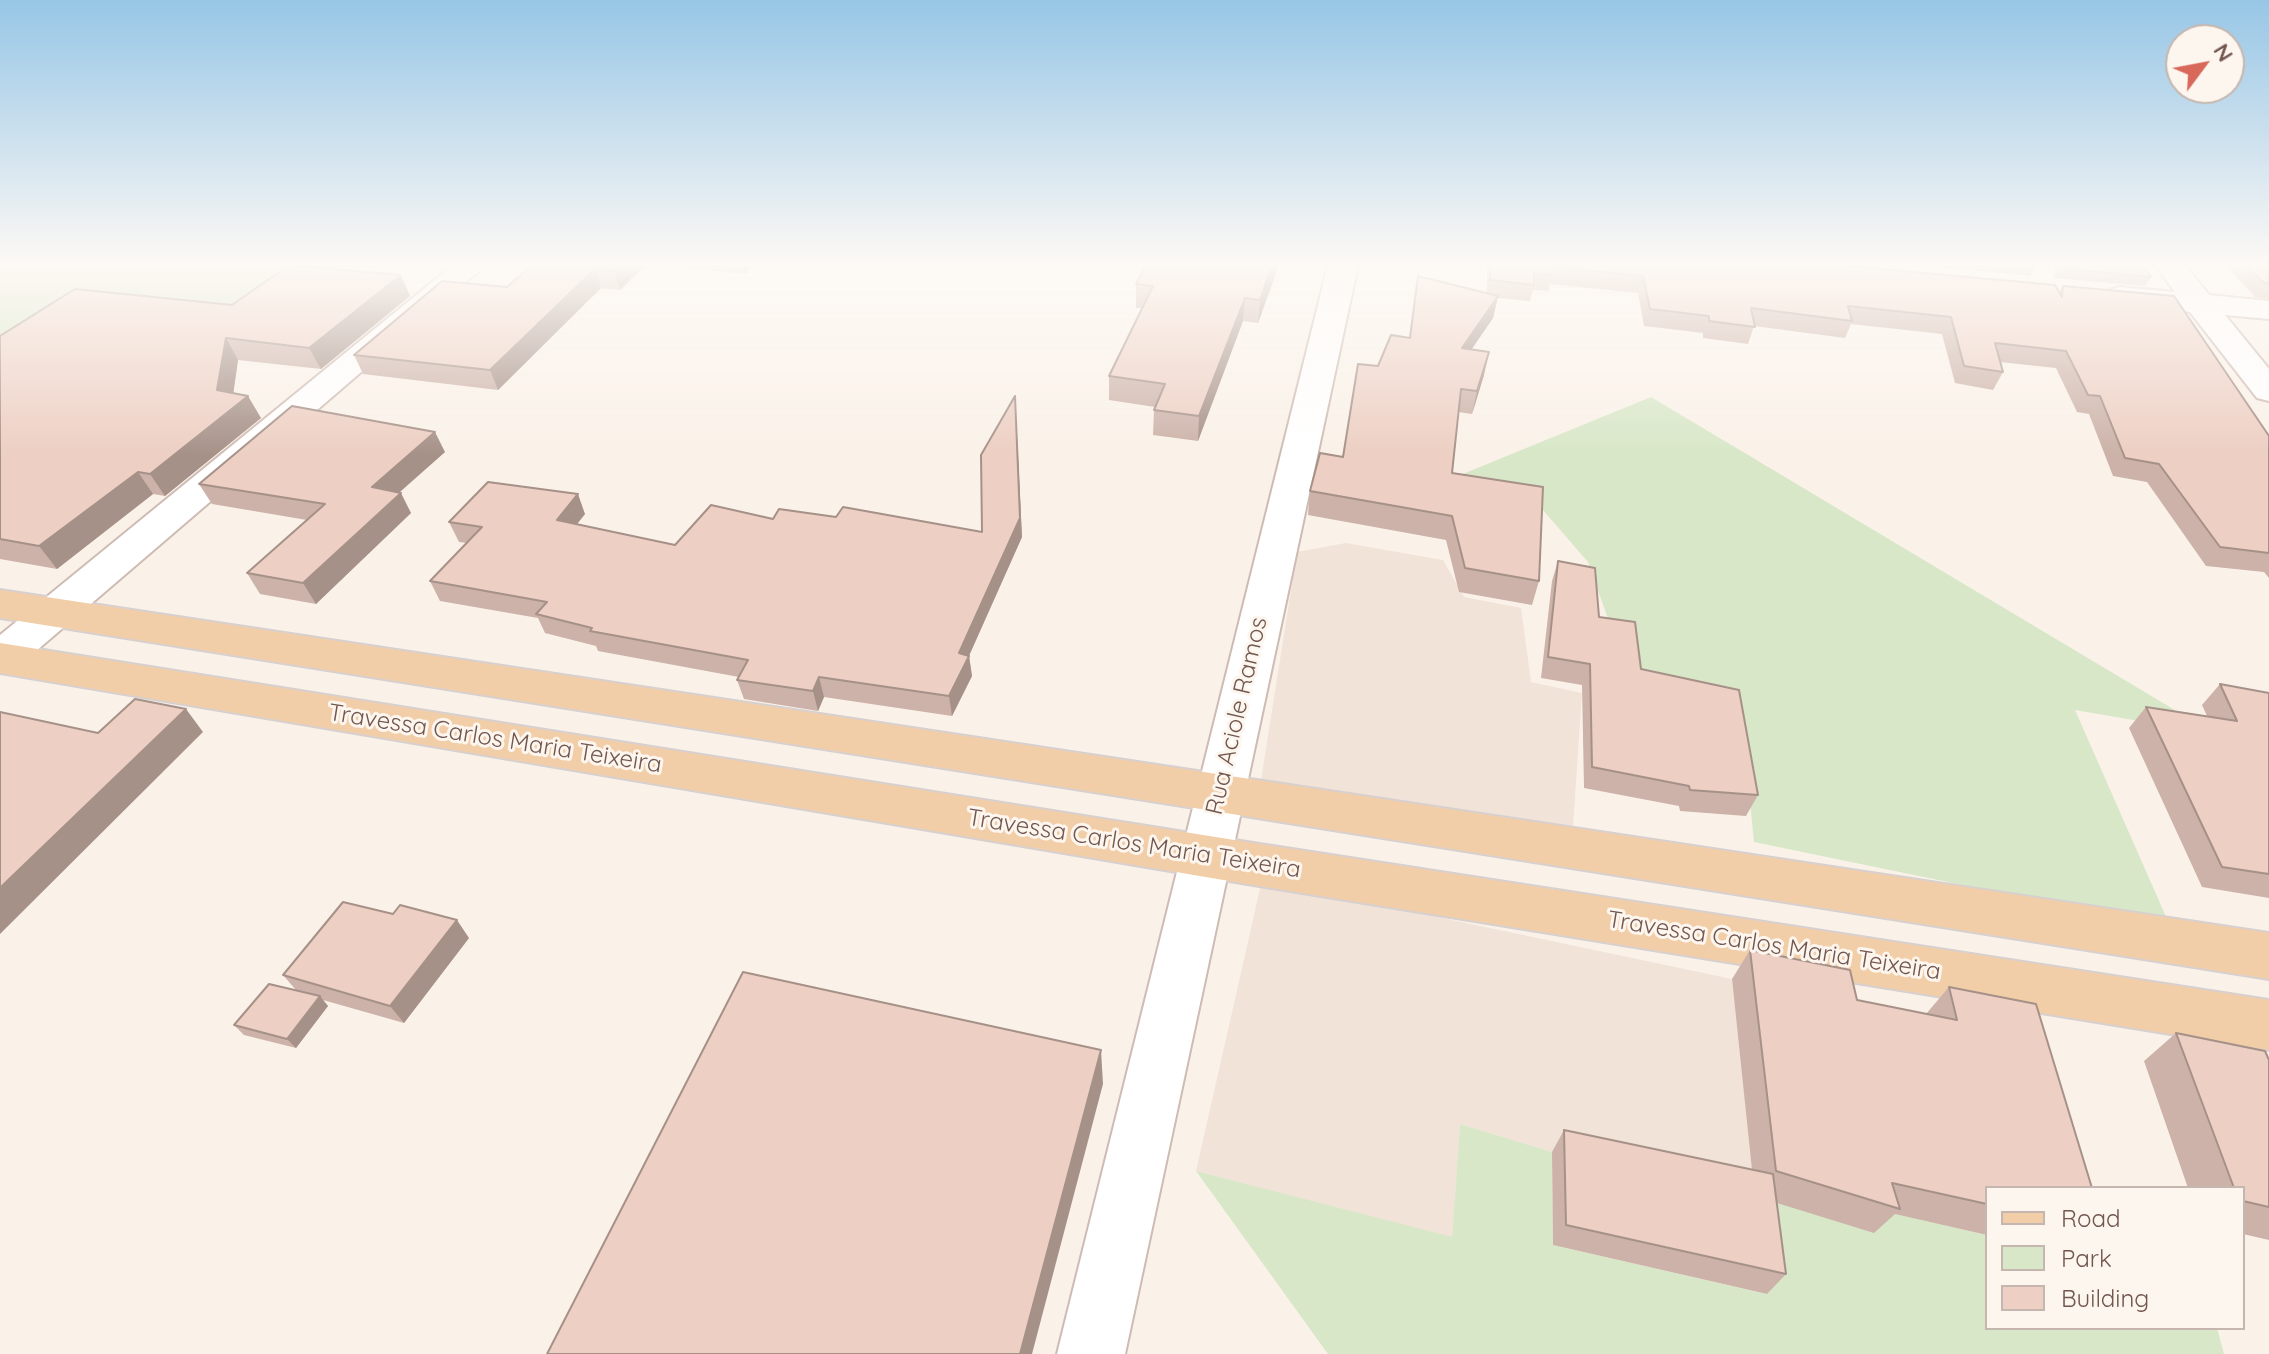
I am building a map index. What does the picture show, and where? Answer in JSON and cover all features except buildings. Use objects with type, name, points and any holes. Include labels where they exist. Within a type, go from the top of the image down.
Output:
[{"type":"main road","points":[[0,604],[2269,956]]},
{"type":"main road","name":"Travessa Carlos Maria Teixeira","points":[[0,658],[1206,856],[2269,1025]]},
{"type":"street","points":[[0,658],[396,328]]},
{"type":"street","name":"Rua Aciole Ramos","points":[[1091,1354],[1328,328]]},
{"type":"street","points":[[2220,328],[2269,391]]},
{"type":"shaded area","points":[[1346,543],[1443,560],[1464,597],[1521,608],[1531,682],[1582,693],[1573,826],[1261,780],[1297,552]]},
{"type":"shaded area","points":[[1262,880],[1732,979],[1755,1196],[1552,1152],[1460,1124],[1452,1238],[1196,1171]]},
{"type":"green space","points":[[0,328],[200,328],[0,386]]},
{"type":"green space","points":[[1651,397],[2215,734],[2075,710],[2171,928],[1754,842],[1741,712],[1632,687],[1588,562],[1542,509],[1426,489]]},
{"type":"green space","points":[[1460,1124],[1552,1152],[1553,1245],[1766,1294],[1755,1196],[1866,1207],[1985,1235],[1985,1330],[2218,1330],[2224,1354],[1328,1354],[1196,1171],[1452,1237]]}]
